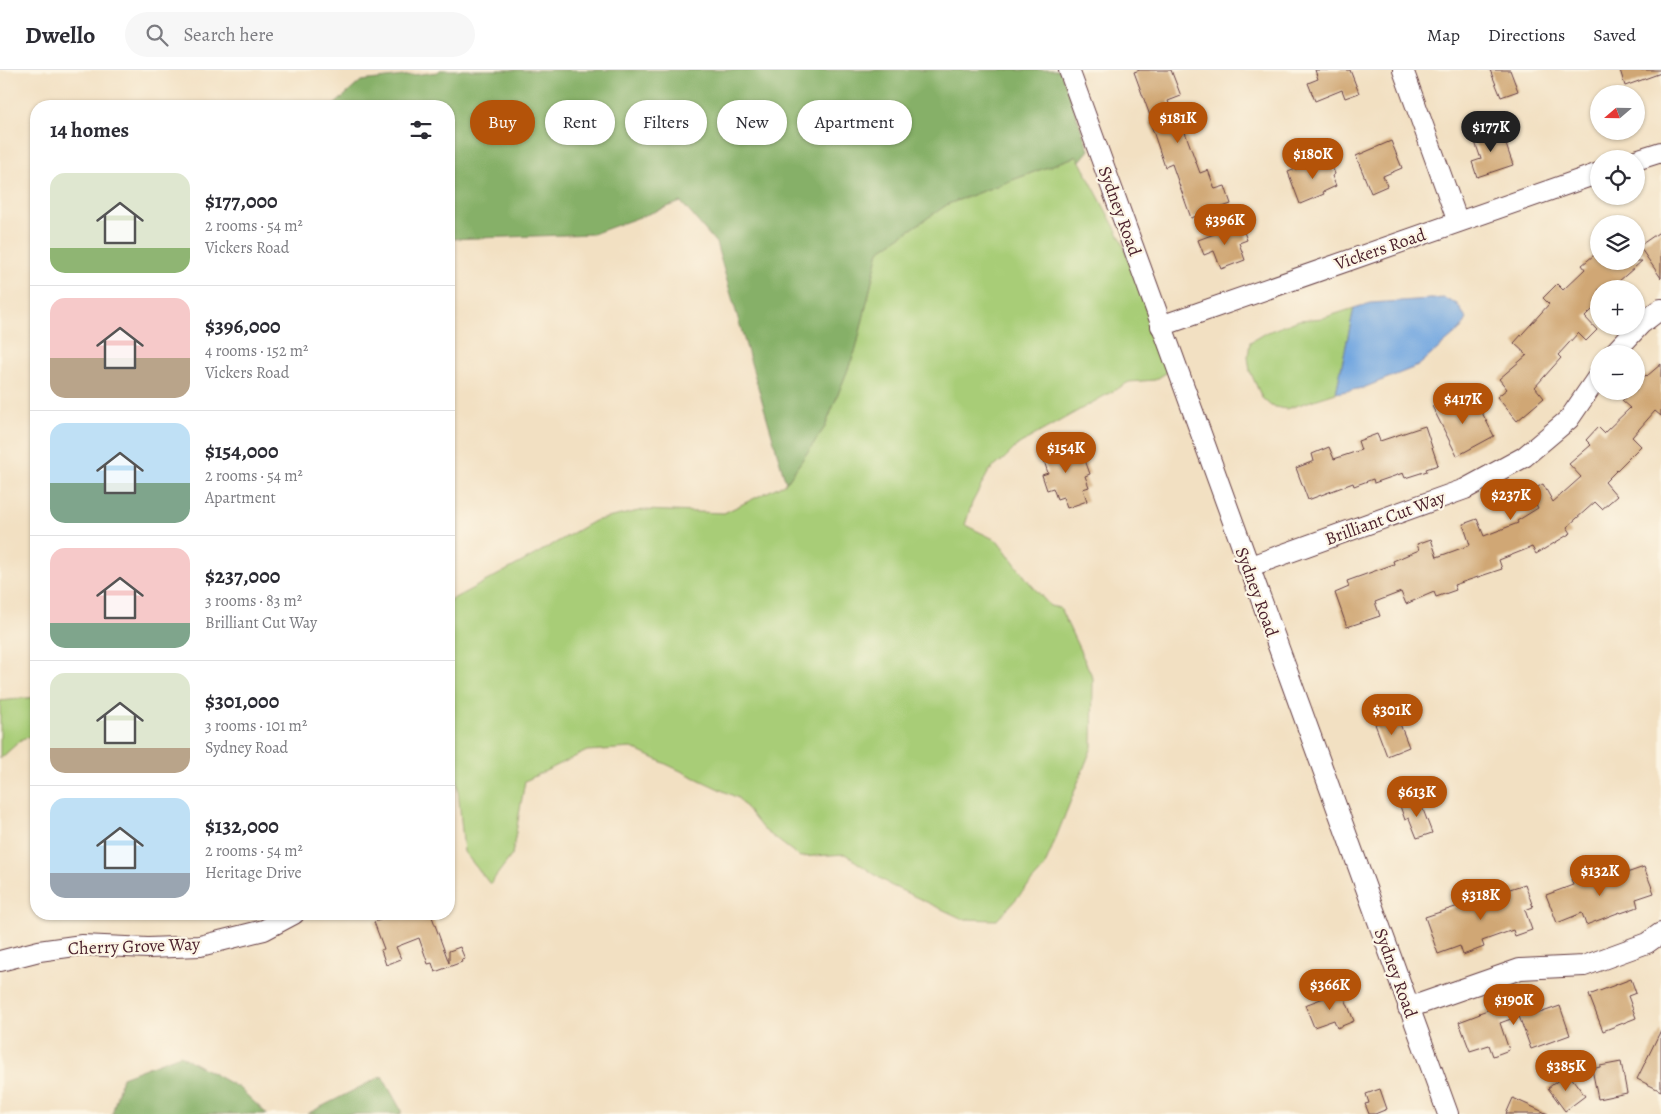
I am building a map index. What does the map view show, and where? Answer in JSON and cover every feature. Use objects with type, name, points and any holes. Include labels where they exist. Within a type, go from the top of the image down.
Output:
[{"type":"street","name":"Sydney Road","points":[[1069,70],[1448,1114]]},
{"type":"street","points":[[1403,70],[1458,222]]},
{"type":"street","points":[[1645,157],[1661,152]]},
{"type":"street","name":"Vickers Road","points":[[1161,326],[1590,176]]},
{"type":"street","points":[[1621,345],[1641,324],[1661,309]]},
{"type":"street","name":"Brilliant Cut Way","points":[[1248,567],[1465,489],[1524,457],[1570,419],[1590,389]]},
{"type":"street","name":"Cherry Grove Way","points":[[0,961],[39,951],[82,945],[148,948],[200,946],[264,930],[283,920]]},
{"type":"street","points":[[1408,1008],[1520,969],[1584,966],[1647,943],[1661,933]]},
{"type":"green space","points":[[440,70],[1060,70],[1089,150],[1080,161],[1077,156],[948,204],[879,251],[856,349],[825,427],[786,483],[716,243],[681,202],[593,234],[455,239],[455,100],[340,100],[361,81],[438,72]]},
{"type":"green space","points":[[1077,156],[1121,239],[1150,317],[1151,332],[1155,332],[1169,371],[1155,380],[1129,382],[1019,444],[989,471],[972,503],[965,525],[998,541],[1050,606],[1060,608],[1093,678],[1092,747],[1044,868],[997,920],[963,919],[890,885],[845,854],[800,857],[763,829],[738,798],[632,748],[587,751],[525,781],[512,855],[490,884],[464,852],[457,779],[455,779],[455,598],[594,521],[643,510],[724,513],[786,483],[825,427],[856,349],[879,251],[948,204]]},
{"type":"green space","points":[[1354,308],[1336,393],[1286,409],[1271,406],[1262,398],[1250,371],[1248,357],[1250,342],[1265,333],[1299,320],[1323,318]]},
{"type":"green space","points":[[30,698],[30,736],[22,739],[0,759],[0,701]]},
{"type":"green space","points":[[180,1055],[239,1088],[267,1114],[112,1114],[122,1077]]},
{"type":"green space","points":[[382,1076],[401,1110],[401,1114],[307,1114]]},
{"type":"water","points":[[1444,298],[1457,304],[1467,319],[1461,329],[1418,366],[1363,388],[1336,393],[1354,308],[1371,303]]},
{"type":"building","points":[[1140,70],[1171,70],[1181,96],[1168,101],[1177,126],[1182,124],[1200,173],[1208,170],[1215,189],[1225,186],[1231,204],[1191,218],[1172,164],[1165,167],[1150,122],[1152,121],[1134,72]]},
{"type":"building","points":[[1315,70],[1350,70],[1359,93],[1345,98],[1342,90],[1315,101],[1308,83],[1318,79]]},
{"type":"building","points":[[1490,70],[1510,70],[1518,91],[1501,97]]},
{"type":"building","points":[[1620,70],[1661,70],[1661,73],[1625,85]]},
{"type":"building","points":[[1500,127],[1513,165],[1477,177],[1472,162],[1481,159],[1473,136]]},
{"type":"building","points":[[1391,141],[1402,168],[1383,176],[1387,186],[1371,193],[1356,156]]},
{"type":"building","points":[[1328,156],[1335,174],[1332,176],[1336,186],[1323,192],[1324,194],[1300,204],[1288,172]]},
{"type":"building","points":[[1241,224],[1247,240],[1239,243],[1245,260],[1221,269],[1214,251],[1204,255],[1198,240]]},
{"type":"building","points":[[1661,231],[1661,278],[1645,255],[1645,242]]},
{"type":"building","points":[[1590,258],[1590,270],[1632,270],[1620,280],[1590,280],[1590,312],[1585,317],[1590,322],[1590,335],[1592,335],[1586,341],[1578,333],[1558,355],[1561,358],[1535,387],[1544,398],[1517,421],[1497,397],[1507,389],[1499,379],[1527,355],[1514,343],[1549,304],[1543,298],[1557,284],[1563,290],[1585,269],[1582,265]]},
{"type":"building","points":[[1661,364],[1661,416],[1655,411],[1632,437],[1641,446],[1605,482],[1617,496],[1602,509],[1595,502],[1567,527],[1571,533],[1536,554],[1532,547],[1499,560],[1502,569],[1454,585],[1456,590],[1436,597],[1434,592],[1406,604],[1401,592],[1375,602],[1380,616],[1347,627],[1335,593],[1349,587],[1347,581],[1394,564],[1393,561],[1419,550],[1417,544],[1431,539],[1437,557],[1470,545],[1463,524],[1477,519],[1484,536],[1518,523],[1517,521],[1538,508],[1529,492],[1543,484],[1553,502],[1581,477],[1569,464],[1591,445],[1586,440],[1598,427],[1604,433],[1630,408],[1623,400],[1645,400],[1645,376]]},
{"type":"building","points":[[1450,397],[1456,408],[1475,399],[1494,436],[1457,456],[1432,406]]},
{"type":"building","points":[[1425,426],[1438,465],[1426,469],[1427,471],[1405,478],[1403,473],[1374,483],[1373,479],[1354,486],[1353,483],[1308,500],[1296,468],[1314,461],[1312,454],[1329,447],[1334,459],[1361,450],[1358,441],[1377,434],[1380,441]]},
{"type":"building","points":[[1066,441],[1070,452],[1076,450],[1080,462],[1085,460],[1090,474],[1085,476],[1089,487],[1083,489],[1087,501],[1067,508],[1063,497],[1057,499],[1053,488],[1047,490],[1042,475],[1048,473],[1044,461],[1049,459],[1045,448]]},
{"type":"building","points":[[1397,716],[1409,747],[1387,756],[1375,724]]},
{"type":"building","points":[[1419,799],[1432,833],[1417,838],[1409,818],[1405,820],[1400,806]]},
{"type":"building","points":[[1644,867],[1654,893],[1636,899],[1638,907],[1586,925],[1582,913],[1557,923],[1546,895],[1573,885],[1571,879],[1588,873],[1592,885]]},
{"type":"building","points":[[1525,884],[1533,907],[1525,910],[1532,930],[1515,936],[1513,930],[1482,941],[1484,947],[1463,955],[1460,946],[1438,954],[1425,917]]},
{"type":"building","points":[[380,920],[433,920],[449,963],[449,951],[460,947],[465,959],[461,960],[462,962],[435,972],[432,963],[428,964],[419,938],[396,947],[401,959],[386,965],[381,950],[384,949],[374,922]]},
{"type":"building","points":[[1631,979],[1636,993],[1628,996],[1636,1018],[1603,1031],[1589,995]]},
{"type":"building","points":[[1342,991],[1354,1021],[1337,1028],[1334,1020],[1314,1027],[1305,1005]]},
{"type":"building","points":[[1527,996],[1534,1015],[1560,1006],[1570,1035],[1531,1049],[1519,1016],[1500,1023],[1509,1050],[1493,1056],[1489,1045],[1470,1051],[1459,1022]]},
{"type":"building","points":[[1661,1030],[1661,1091],[1637,1079]]},
{"type":"building","points":[[1621,1062],[1627,1093],[1598,1099],[1592,1069]]},
{"type":"building","points":[[1568,1073],[1585,1096],[1565,1111],[1548,1088]]},
{"type":"building","points":[[1380,1089],[1387,1109],[1375,1114],[1369,1114],[1365,1104],[1369,1103],[1366,1094]]},
{"type":"building","points":[[1513,1098],[1548,1114],[1506,1114]]}]
